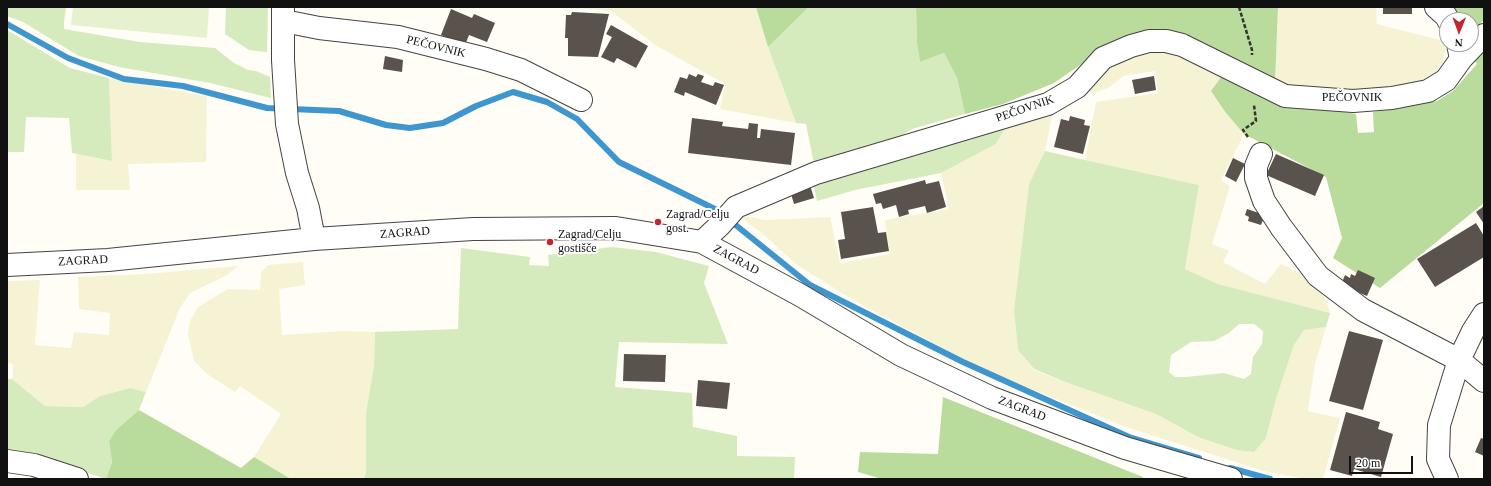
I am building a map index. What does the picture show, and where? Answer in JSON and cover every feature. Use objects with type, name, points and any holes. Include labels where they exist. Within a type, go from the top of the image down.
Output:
[{"type":"street","name":"PEČOVNIK","points":[[314,239],[308,208],[297,173],[287,124],[283,60],[284,14],[319,28],[398,38],[486,59],[521,70],[581,100]]},
{"type":"street","name":"PEČOVNIK","points":[[702,242],[736,207],[816,173],[1048,104],[1077,87],[1102,58],[1143,42],[1166,41],[1182,46],[1285,96],[1352,101],[1392,98],[1428,91],[1446,80],[1459,52]]},
{"type":"street","points":[[1261,154],[1256,166],[1256,178],[1264,201],[1281,227],[1318,276],[1363,310],[1459,360],[1484,381]]},
{"type":"street","name":"ZAGRAD","points":[[7,265],[108,260],[314,239],[473,229],[616,228],[702,242],[800,295],[901,355],[992,398],[1125,448],[1231,479]]},
{"type":"street","points":[[1447,479],[1438,459],[1440,425],[1459,360],[1473,331],[1484,314]]},
{"type":"street","points":[[7,461],[34,465],[77,479]]},
{"type":"path","points":[[1239,7],[1252,50],[1249,78],[1256,110],[1256,121],[1243,130]]},
{"type":"shaded area","points":[[557,7],[756,7],[768,47],[796,123],[720,109],[725,84],[655,45],[611,11]]},
{"type":"shaded area","points":[[1278,7],[1376,7],[1377,24],[1439,40],[1439,52],[1445,52],[1442,65],[1435,75],[1418,84],[1348,93],[1315,91],[1275,83]]},
{"type":"shaded area","points":[[1173,51],[1222,76],[1226,113],[1244,134],[1221,180],[1230,186],[1212,244],[1229,251],[1223,262],[1265,284],[1281,264],[1301,273],[1325,297],[1330,313],[1218,284],[1185,269],[1199,185],[1085,160],[1096,102],[1158,93],[1155,71],[1123,76],[1110,87],[1094,93],[1083,90],[1118,59],[1134,52]]},
{"type":"shaded area","points":[[109,78],[207,96],[206,162],[128,164],[130,190],[76,190],[76,154],[112,161]]},
{"type":"shaded area","points":[[1055,102],[1045,151],[1029,184],[1014,310],[1018,350],[1034,370],[1156,414],[1198,437],[1266,438],[1276,399],[1294,345],[1304,330],[1326,327],[1315,364],[1308,411],[1340,418],[1323,479],[1306,479],[1264,471],[1126,427],[984,370],[855,301],[797,265],[764,235],[738,215],[765,220],[830,217],[840,263],[890,254],[885,220],[949,209],[941,173],[996,144],[1012,117]]},
{"type":"shaded area","points":[[303,262],[305,285],[279,289],[282,335],[343,331],[375,332],[374,366],[366,472],[364,479],[291,479],[254,457],[281,414],[240,386],[235,392],[207,374],[194,361],[188,334],[190,321],[198,307],[228,289],[260,290],[261,272],[268,265]]},
{"type":"shaded area","points":[[238,266],[227,275],[190,293],[180,308],[146,392],[130,388],[100,396],[83,407],[45,406],[12,379],[13,364],[7,363],[7,281],[40,280],[35,345],[71,348],[74,332],[109,335],[110,313],[79,309],[78,277],[146,274]]},
{"type":"green space","points":[[7,7],[66,7],[64,29],[140,42],[215,48],[234,63],[248,70],[256,71],[270,77],[271,98],[210,83],[119,67],[79,56],[23,22],[7,16]]},
{"type":"green space","points":[[73,7],[209,7],[207,38],[71,25]]},
{"type":"green space","points":[[226,7],[268,7],[267,52],[249,50],[225,34]]},
{"type":"green space","points":[[756,7],[809,7],[768,47]]},
{"type":"green space","points":[[809,7],[916,7],[917,43],[920,62],[944,53],[957,78],[965,114],[912,129],[890,143],[814,164],[806,124],[796,123],[768,47]]},
{"type":"green space","points":[[916,7],[1278,7],[1275,83],[1205,45],[1109,45],[1054,83],[1003,104],[965,114],[957,78],[944,53],[920,62],[917,43]]},
{"type":"green space","points":[[1448,7],[1484,7],[1484,20],[1479,25],[1479,12],[1450,12]]},
{"type":"green space","points":[[7,30],[70,68],[109,78],[112,161],[72,153],[69,118],[26,117],[24,152],[7,152]]},
{"type":"green space","points":[[1484,45],[1484,203],[1380,288],[1333,258],[1342,238],[1326,177],[1244,134],[1226,113],[1211,91],[1222,76],[1328,109],[1356,114],[1358,133],[1374,132],[1373,112],[1437,101],[1453,91],[1477,64],[1473,58]]},
{"type":"green space","points":[[1012,117],[996,144],[941,173],[855,190],[817,201],[812,178]]},
{"type":"green space","points":[[1045,151],[1199,185],[1185,269],[1218,284],[1330,313],[1326,327],[1304,330],[1294,345],[1276,399],[1266,438],[1254,452],[1237,450],[1198,437],[1156,414],[1068,383],[1034,369],[1018,350],[1014,310],[1029,184]],"holes":[[[1239,324],[1254,324],[1263,331],[1262,344],[1253,357],[1251,374],[1244,379],[1224,373],[1175,377],[1169,372],[1171,355],[1191,342],[1214,341],[1229,333]]]},
{"type":"green space","points":[[612,247],[656,252],[709,266],[704,283],[728,344],[619,342],[615,387],[692,393],[693,427],[737,436],[737,456],[795,457],[794,479],[364,479],[366,472],[366,414],[374,366],[375,332],[458,329],[461,248],[530,257],[529,265],[549,266],[548,255]]},
{"type":"green space","points":[[7,379],[12,379],[45,406],[83,407],[100,396],[130,388],[146,392],[139,410],[116,430],[109,441],[112,462],[106,479],[39,457],[7,452]]},
{"type":"green space","points":[[943,397],[1143,477],[1143,479],[882,479],[858,472],[860,452],[938,454]]},
{"type":"green space","points":[[139,410],[241,468],[254,457],[291,479],[106,479],[112,462],[109,441],[116,430]]},
{"type":"building","points":[[1383,7],[1412,7],[1412,14],[1383,14]]},
{"type":"building","points":[[451,9],[472,18],[474,14],[495,23],[487,42],[469,35],[465,45],[441,35]]},
{"type":"building","points":[[572,12],[609,14],[598,57],[568,56],[568,38],[565,38],[566,15],[571,15]]},
{"type":"building","points":[[611,25],[648,46],[636,68],[617,58],[614,63],[601,57],[612,37],[606,34]]},
{"type":"building","points":[[385,56],[403,60],[402,72],[383,69]]},
{"type":"building","points":[[689,74],[696,77],[698,74],[704,76],[701,82],[713,86],[715,82],[724,85],[716,105],[685,92],[684,96],[674,92],[680,77],[687,79]]},
{"type":"building","points":[[1154,76],[1156,90],[1135,94],[1132,80]]},
{"type":"building","points":[[1070,116],[1085,120],[1084,125],[1090,126],[1083,154],[1054,147],[1061,119],[1069,121]]},
{"type":"building","points":[[692,118],[723,122],[722,126],[748,129],[749,123],[758,124],[757,138],[760,138],[761,129],[795,133],[791,165],[688,153]]},
{"type":"building","points":[[1276,154],[1324,175],[1315,196],[1266,175]]},
{"type":"building","points":[[1233,158],[1245,164],[1236,182],[1225,176]]},
{"type":"building","points":[[925,180],[926,184],[939,181],[946,207],[927,213],[925,206],[908,210],[909,214],[899,217],[896,205],[883,209],[881,203],[876,204],[873,194]]},
{"type":"building","points":[[809,182],[814,198],[794,204],[789,187]]},
{"type":"building","points":[[1484,206],[1484,224],[1476,212]]},
{"type":"building","points":[[873,207],[878,233],[886,232],[889,251],[841,259],[838,240],[845,239],[841,212]]},
{"type":"building","points":[[1247,209],[1265,215],[1261,225],[1248,221],[1249,217],[1245,215]]},
{"type":"building","points":[[1476,223],[1484,236],[1484,257],[1435,287],[1417,259]]},
{"type":"building","points":[[1358,270],[1375,278],[1367,296],[1341,285],[1345,275],[1350,278],[1351,274],[1355,276]]},
{"type":"building","points":[[1349,331],[1383,340],[1363,410],[1329,401]]},
{"type":"building","points":[[624,354],[666,355],[665,382],[623,381]]},
{"type":"building","points":[[698,380],[730,383],[727,409],[696,406]]},
{"type":"building","points":[[1346,412],[1380,422],[1378,429],[1393,434],[1381,477],[1354,469],[1352,476],[1330,470]]},
{"type":"building","points":[[1481,438],[1484,439],[1484,456],[1475,452]]},
{"type":"waterway","points":[[7,24],[68,58],[124,79],[183,86],[267,108],[339,111],[386,125],[410,128],[443,123],[476,106],[513,92],[547,102],[577,119],[619,162],[717,210],[810,285],[963,362],[1129,437],[1199,458]]},
{"type":"waterway","points":[[1230,468],[1270,479]]},
{"type":"place","name":"Zagrad/Celju gost.","points":[[658,222]]},
{"type":"place","name":"Zagrad/Celju gostišče","points":[[550,242]]}]
